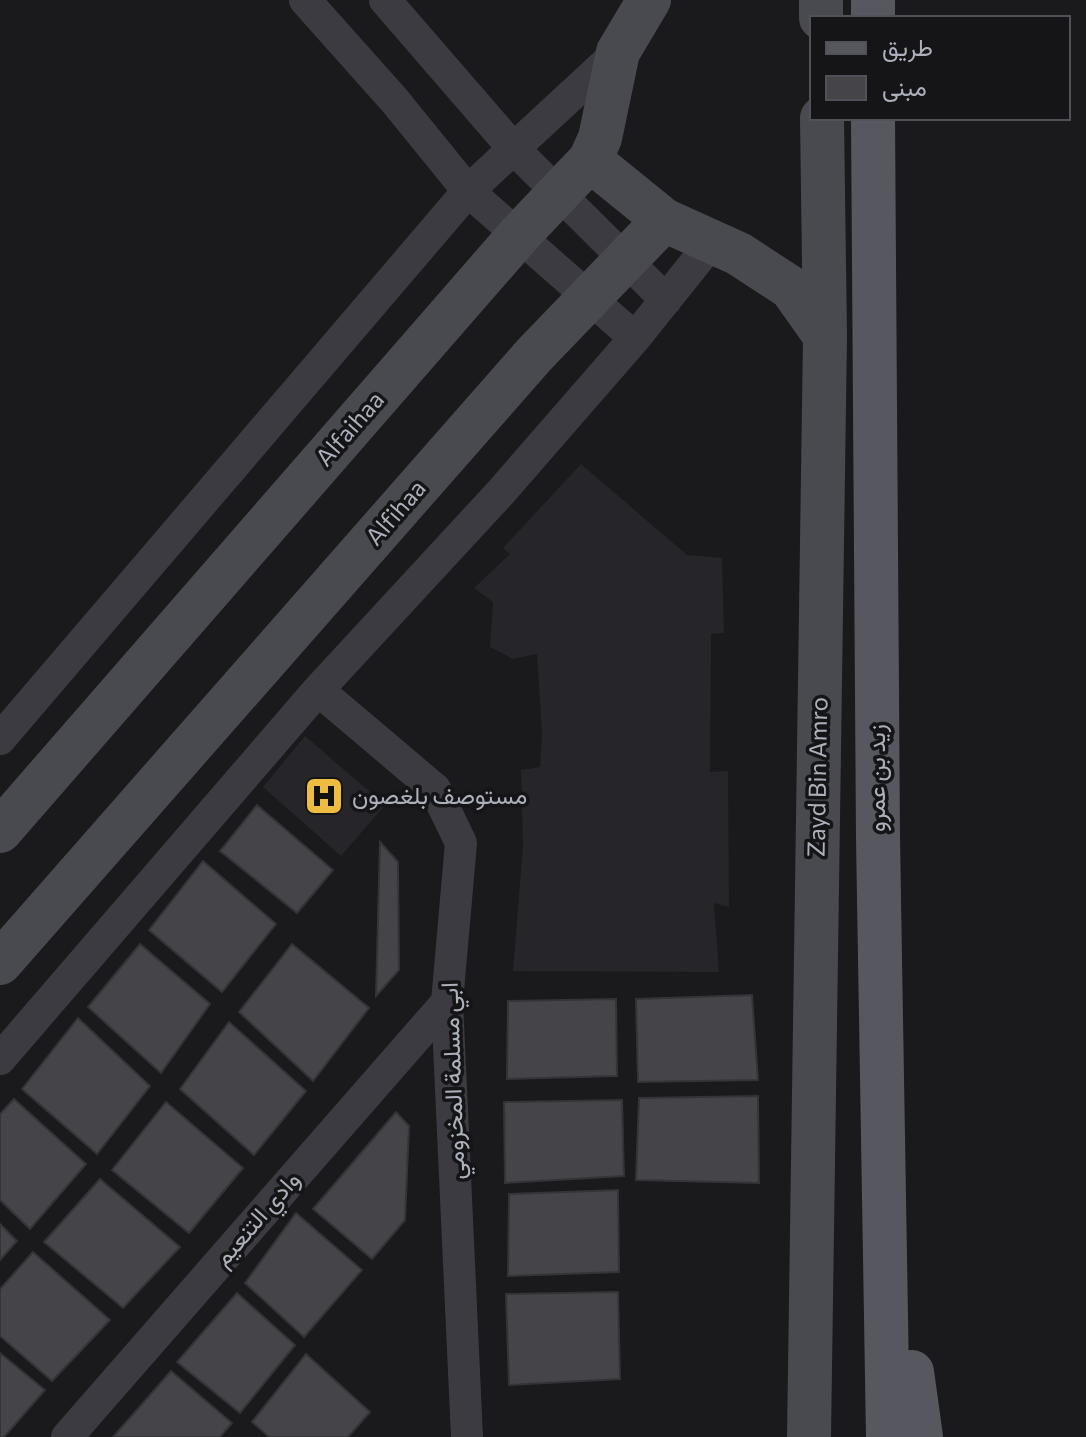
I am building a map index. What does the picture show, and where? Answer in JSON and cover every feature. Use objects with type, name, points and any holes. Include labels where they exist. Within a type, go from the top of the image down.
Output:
[{"type":"main road","name":"زيد بن عمرو","points":[[873,120],[878,838],[888,1437]]},
{"type":"main road","points":[[882,1023],[909,1259],[911,1366],[921,1437]]},
{"type":"street","points":[[305,0],[395,101],[468,191],[635,338]]},
{"type":"street","points":[[385,0],[513,148],[666,300]]},
{"type":"street","name":"Alfaihaa","points":[[0,831],[519,235],[590,160],[600,138],[618,52],[649,0]]},
{"type":"street","points":[[0,739],[468,191],[618,52]]},
{"type":"street","name":"Zayd Bin Amro","points":[[809,1437],[825,336],[822,120]]},
{"type":"street","points":[[590,160],[664,220],[739,254],[791,288],[825,336]]},
{"type":"street","name":"Alfihaa","points":[[0,963],[534,355],[664,220]]},
{"type":"street","points":[[0,1059],[318,690],[501,492],[635,338],[712,242]]},
{"type":"street","name":"ابي مسلمة المخزومي","points":[[318,690],[435,789],[461,843],[447,1002],[466,1425]]},
{"type":"street","points":[[817,839],[878,838]]},
{"type":"street","name":"وادي التنعيم","points":[[67,1437],[447,1002]]},
{"type":"street","points":[[444,1437],[466,1425]]},
{"type":"shaded area","points":[[581,464],[687,555],[722,558],[724,633],[711,634],[710,772],[728,771],[729,907],[714,903],[719,972],[513,971],[523,846],[521,770],[540,767],[542,733],[537,654],[513,659],[490,647],[493,602],[474,588],[510,554],[503,548]]},
{"type":"shaded area","name":"مستوصف بلغصون","points":[[305,736],[385,805],[341,856],[263,787]]},
{"type":"building","points":[[257,805],[333,870],[297,913],[220,851]]},
{"type":"building","points":[[380,842],[398,862],[399,970],[376,996]]},
{"type":"building","points":[[203,861],[276,924],[222,992],[149,930]]},
{"type":"building","points":[[140,944],[210,1004],[161,1073],[88,1007]]},
{"type":"building","points":[[292,944],[369,1008],[313,1081],[239,1012]]},
{"type":"building","points":[[752,995],[758,1080],[638,1082],[636,999]]},
{"type":"building","points":[[616,999],[617,1076],[507,1079],[508,1001]]},
{"type":"building","points":[[78,1018],[150,1086],[97,1154],[22,1089]]},
{"type":"building","points":[[229,1022],[306,1091],[254,1155],[180,1089]]},
{"type":"building","points":[[758,1096],[759,1183],[636,1180],[639,1098]]},
{"type":"building","points":[[14,1099],[86,1164],[30,1229],[0,1200],[0,1114]]},
{"type":"building","points":[[622,1100],[624,1176],[505,1183],[504,1102]]},
{"type":"building","points":[[166,1102],[243,1168],[189,1233],[112,1170]]},
{"type":"building","points":[[396,1112],[409,1126],[405,1220],[372,1259],[313,1209]]},
{"type":"building","points":[[100,1179],[180,1247],[123,1308],[44,1242]]},
{"type":"building","points":[[618,1190],[619,1272],[508,1276],[509,1194]]},
{"type":"building","points":[[296,1213],[362,1270],[304,1337],[245,1283]]},
{"type":"building","points":[[0,1224],[17,1241],[0,1260]]},
{"type":"building","points":[[33,1252],[110,1320],[52,1381],[0,1336],[0,1289]]},
{"type":"building","points":[[618,1292],[620,1379],[509,1385],[506,1294]]},
{"type":"building","points":[[237,1293],[295,1345],[240,1413],[177,1362]]},
{"type":"building","points":[[0,1353],[45,1390],[4,1437],[0,1437]]},
{"type":"building","points":[[306,1354],[370,1412],[348,1437],[269,1437],[252,1422]]},
{"type":"building","points":[[171,1371],[232,1423],[220,1437],[113,1437]]},
{"type":"place","name":"مستوصف بلغصون","points":[[324,796]]}]
